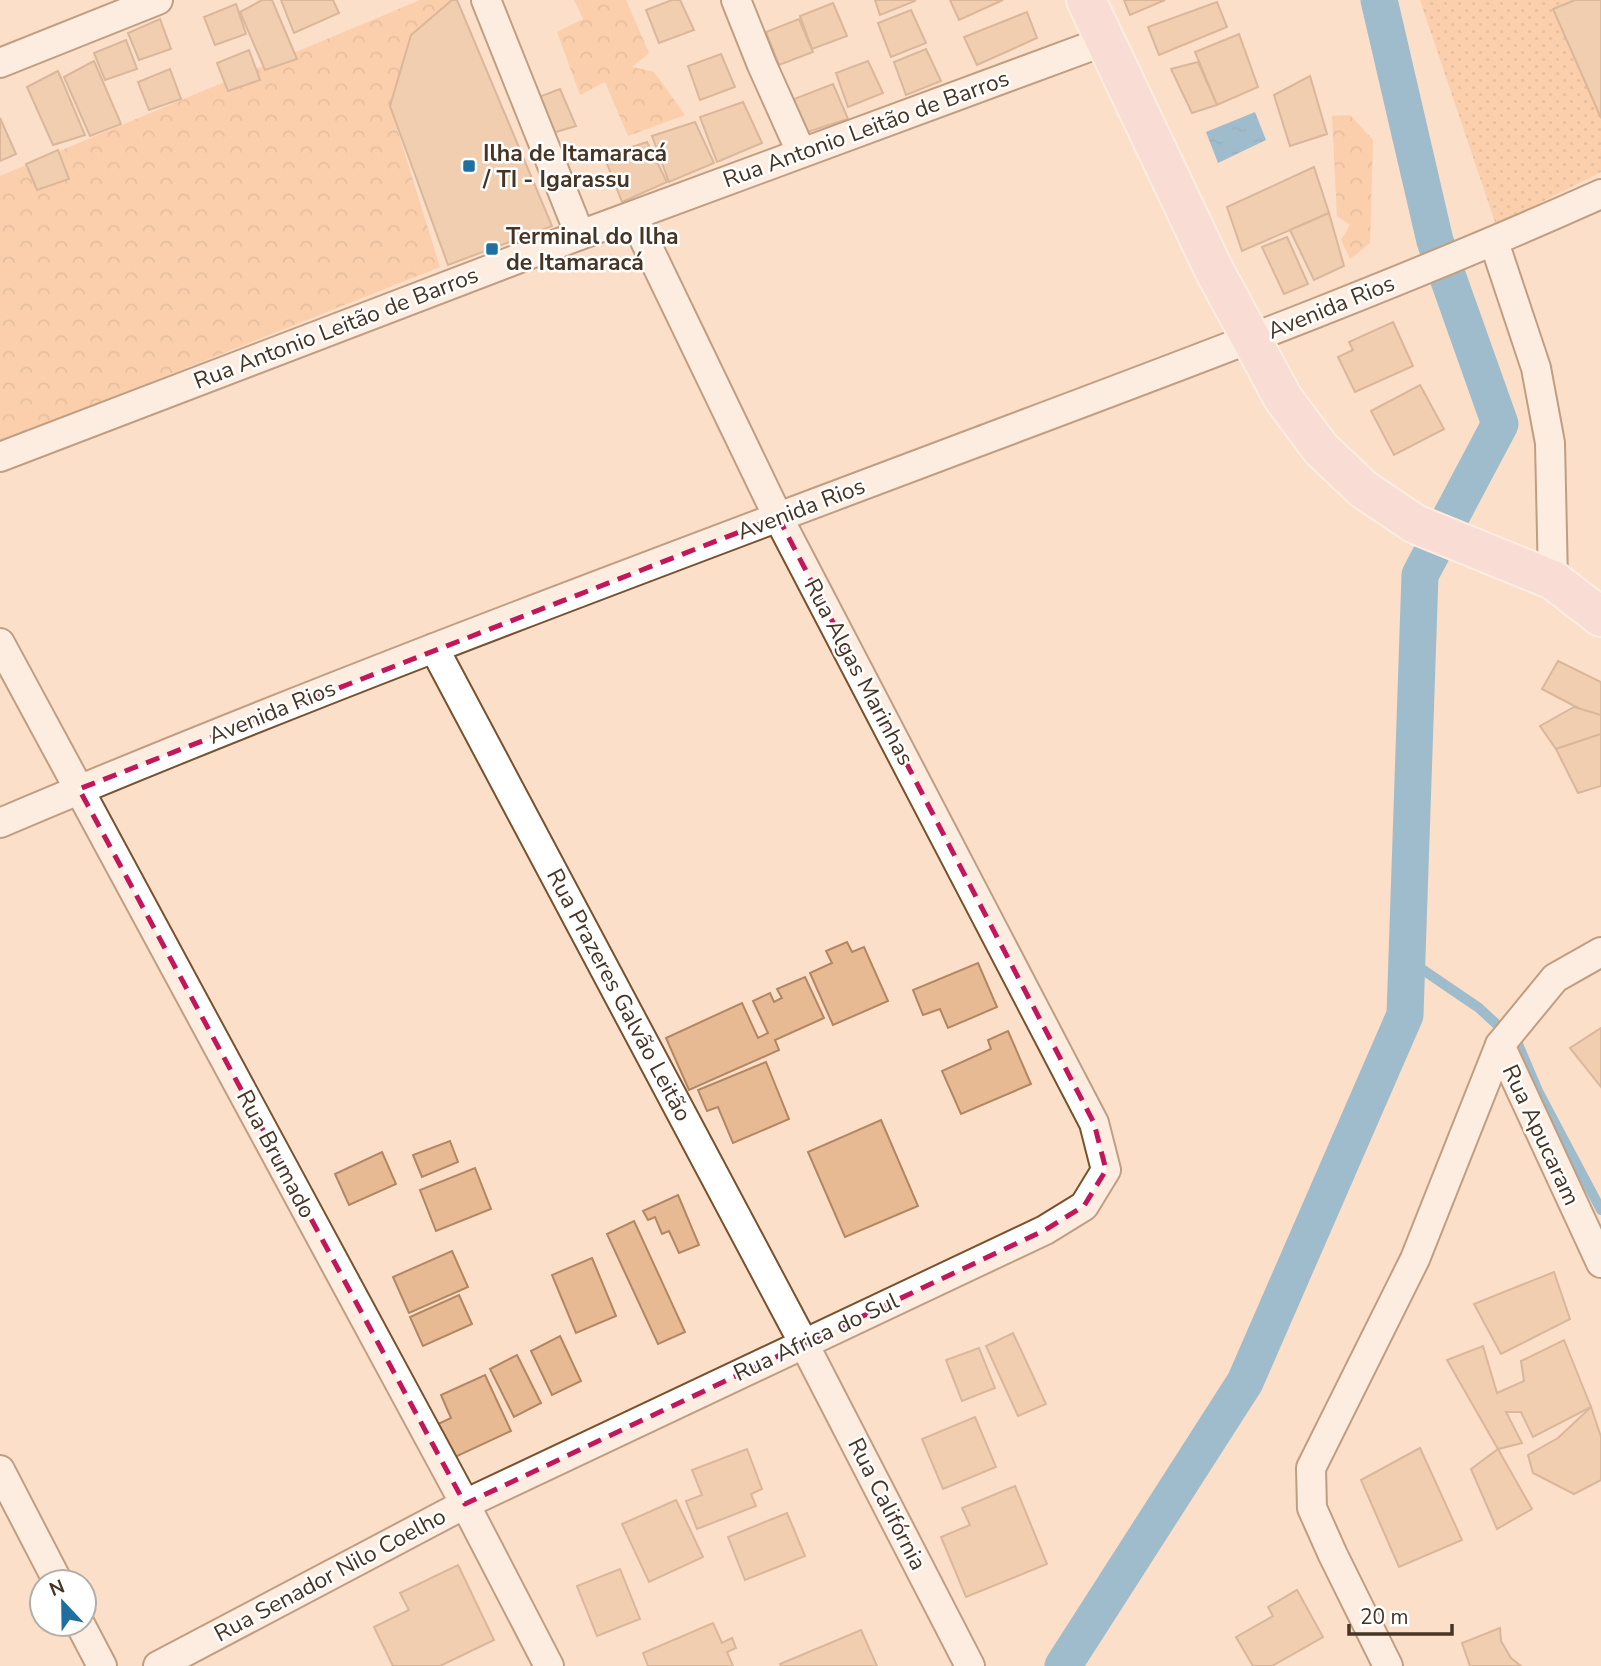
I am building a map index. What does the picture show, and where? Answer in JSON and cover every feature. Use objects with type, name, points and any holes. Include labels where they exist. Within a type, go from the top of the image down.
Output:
[{"type":"main road","points":[[1086,0],[1214,270],[1250,339],[1283,398],[1321,449],[1374,497],[1415,524],[1553,580],[1601,617]]},
{"type":"street","points":[[0,62],[158,0]]},
{"type":"street","points":[[486,0],[580,235]]},
{"type":"street","points":[[736,0],[801,152]]},
{"type":"street","name":"Rua Antonio Leitão de Barros","points":[[0,457],[580,235],[1105,41]]},
{"type":"street","name":"Avenida Rios","points":[[0,822],[434,648],[1250,339],[1483,246],[1601,194]]},
{"type":"street","name":"Rua Algas Marinhas","points":[[633,216],[778,517],[1094,1124]]},
{"type":"street","points":[[1483,246],[1536,368],[1550,443],[1553,580]]},
{"type":"street","name":"Rua Brumado","points":[[0,643],[550,1666]]},
{"type":"street","name":"Rua Prazeres Galvão Leitão","points":[[434,648],[803,1342]]},
{"type":"street","points":[[1388,1666],[1312,1508],[1311,1468],[1415,1259],[1500,1045],[1555,978],[1601,952]]},
{"type":"street","name":"Rua Apucaram","points":[[1500,1045],[1601,1263]]},
{"type":"street","name":"Rua Africa do Sul","points":[[465,1504],[803,1342],[1045,1230],[1084,1206],[1106,1170],[1094,1124]]},
{"type":"street","name":"Rua Califórnia","points":[[803,1342],[970,1666]]},
{"type":"street","points":[[0,1470],[51,1568]]},
{"type":"street","name":"Rua Senador Nilo Coelho","points":[[158,1666],[465,1504]]},
{"type":"street","points":[[87,1638],[102,1666]]},
{"type":"highlighted area","points":[[778,517],[1094,1123],[1106,1170],[1084,1206],[1045,1230],[465,1504],[79,789]]},
{"type":"green space","points":[[420,0],[452,0],[390,106],[440,267],[0,442],[0,176]]},
{"type":"green space","points":[[574,0],[626,0],[649,53],[632,67],[654,72],[685,115],[628,136],[605,82],[580,95],[557,32],[583,19]]},
{"type":"green space","points":[[1420,0],[1601,0],[1601,172],[1496,225]]},
{"type":"green space","points":[[1350,115],[1373,140],[1370,243],[1350,259],[1341,240],[1350,225],[1337,216],[1332,116]]},
{"type":"water","points":[[1255,112],[1266,140],[1218,163],[1206,132]]},
{"type":"building","points":[[262,0],[272,0],[297,59],[265,70],[240,12]]},
{"type":"building","points":[[281,0],[333,0],[339,13],[294,33]]},
{"type":"building","name":"Ilha de Itamaracá / TI - Igarassu","points":[[452,0],[457,0],[552,226],[448,265],[390,106],[411,35]]},
{"type":"building","points":[[672,0],[680,0],[694,30],[659,43],[646,10]]},
{"type":"building","points":[[875,0],[914,0],[915,1],[880,15]]},
{"type":"building","points":[[950,0],[1003,0],[959,20]]},
{"type":"building","points":[[1124,0],[1165,0],[1130,15]]},
{"type":"building","points":[[1575,0],[1601,0],[1601,118],[1553,9]]},
{"type":"building","points":[[1217,2],[1227,27],[1159,55],[1148,27]]},
{"type":"building","points":[[833,3],[847,36],[812,49],[800,16]]},
{"type":"building","points":[[236,4],[246,34],[215,45],[204,17]]},
{"type":"building","points":[[911,10],[926,43],[891,57],[878,23]]},
{"type":"building","points":[[1027,12],[1037,38],[977,65],[964,37]]},
{"type":"building","points":[[160,19],[171,49],[139,60],[128,33]]},
{"type":"building","points":[[799,19],[813,52],[779,65],[766,32]]},
{"type":"building","points":[[1239,34],[1258,87],[1217,105],[1195,52]]},
{"type":"building","points":[[126,40],[137,69],[105,80],[94,53]]},
{"type":"building","points":[[926,49],[941,81],[906,95],[894,62]]},
{"type":"building","points":[[249,50],[260,80],[228,91],[217,63]]},
{"type":"building","points":[[721,54],[735,87],[700,100],[688,66]]},
{"type":"building","points":[[94,61],[121,124],[90,136],[64,77]]},
{"type":"building","points":[[868,61],[883,93],[848,107],[836,73]]},
{"type":"building","points":[[1198,62],[1217,105],[1192,113],[1171,69]]},
{"type":"building","points":[[170,69],[181,99],[149,110],[138,82]]},
{"type":"building","points":[[58,71],[85,135],[53,145],[27,87]]},
{"type":"building","points":[[1310,76],[1327,134],[1290,146],[1274,95]]},
{"type":"building","points":[[833,84],[848,119],[801,134],[789,101]]},
{"type":"building","points":[[560,89],[576,126],[549,134],[536,98]]},
{"type":"building","points":[[743,102],[762,143],[717,162],[700,117]]},
{"type":"building","points":[[0,118],[16,154],[0,161]]},
{"type":"building","points":[[695,122],[714,163],[669,182],[652,136]]},
{"type":"building","points":[[647,142],[667,182],[622,202],[604,156]]},
{"type":"building","points":[[58,150],[69,179],[37,190],[26,164]]},
{"type":"building","points":[[1314,167],[1329,213],[1242,251],[1227,207]]},
{"type":"building","points":[[1329,213],[1344,266],[1314,280],[1290,230]]},
{"type":"building","points":[[1287,237],[1308,284],[1284,294],[1262,247]]},
{"type":"building","points":[[1393,322],[1413,366],[1355,392],[1338,357],[1353,350],[1349,342]]},
{"type":"building","points":[[1420,385],[1444,429],[1394,455],[1371,411]]},
{"type":"building","points":[[1558,661],[1601,682],[1601,720],[1542,689]]},
{"type":"building","points":[[1574,707],[1601,715],[1601,734],[1556,749],[1540,726]]},
{"type":"building","points":[[1601,734],[1601,786],[1578,793],[1556,749]]},
{"type":"building","points":[[847,942],[852,952],[864,947],[888,1001],[833,1025],[810,973],[832,963],[826,951]]},
{"type":"building","points":[[978,963],[997,1007],[948,1028],[940,1009],[923,1015],[913,990]]},
{"type":"building","points":[[805,977],[824,1018],[775,1040],[779,1050],[689,1090],[666,1038],[742,1003],[758,1038],[768,1033],[753,1001],[770,993],[774,1002],[782,998],[777,989]]},
{"type":"building","points":[[1601,1028],[1601,1087],[1570,1048]]},
{"type":"building","points":[[1008,1031],[1031,1084],[961,1114],[942,1071],[991,1049],[988,1040]]},
{"type":"building","points":[[766,1062],[789,1119],[733,1143],[718,1107],[707,1111],[698,1090]]},
{"type":"building","points":[[881,1120],[918,1206],[845,1237],[808,1152]]},
{"type":"building","points":[[450,1141],[458,1162],[422,1177],[413,1155]]},
{"type":"building","points":[[382,1152],[396,1184],[349,1205],[335,1174]]},
{"type":"building","points":[[475,1168],[491,1209],[436,1231],[420,1190]]},
{"type":"building","points":[[678,1195],[699,1245],[679,1253],[669,1231],[662,1234],[655,1217],[648,1220],[643,1211]]},
{"type":"building","points":[[634,1221],[685,1332],[658,1344],[607,1234]]},
{"type":"building","points":[[452,1251],[468,1287],[409,1313],[393,1277]]},
{"type":"building","points":[[592,1258],[616,1316],[576,1333],[552,1275]]},
{"type":"building","points":[[1554,1272],[1570,1319],[1501,1354],[1474,1304]]},
{"type":"building","points":[[459,1295],[472,1324],[423,1346],[410,1317]]},
{"type":"building","points":[[1013,1333],[1046,1404],[1018,1416],[986,1346]]},
{"type":"building","points":[[560,1336],[581,1381],[552,1395],[531,1351]]},
{"type":"building","points":[[1564,1340],[1591,1407],[1533,1437],[1521,1412],[1506,1412],[1522,1443],[1498,1449],[1447,1360],[1483,1346],[1497,1393],[1524,1381],[1521,1361]]},
{"type":"building","points":[[979,1348],[995,1388],[962,1401],[946,1360]]},
{"type":"building","points":[[517,1355],[541,1403],[514,1417],[490,1369]]},
{"type":"building","points":[[485,1375],[511,1431],[453,1458],[438,1424],[451,1418],[441,1395]]},
{"type":"building","points":[[1591,1407],[1601,1437],[1601,1480],[1574,1494],[1533,1473],[1528,1455],[1558,1438]]},
{"type":"building","points":[[975,1417],[996,1467],[943,1489],[922,1439]]},
{"type":"building","points":[[1420,1448],[1462,1540],[1399,1567],[1361,1480]]},
{"type":"building","points":[[747,1449],[762,1489],[751,1494],[756,1506],[697,1529],[686,1501],[702,1495],[692,1470]]},
{"type":"building","points":[[1498,1449],[1532,1509],[1497,1529],[1471,1469]]},
{"type":"building","points":[[1015,1486],[1047,1564],[966,1597],[941,1537],[970,1525],[962,1508]]},
{"type":"building","points":[[676,1500],[703,1557],[649,1582],[622,1524]]},
{"type":"building","points":[[787,1513],[805,1556],[745,1580],[728,1537]]},
{"type":"building","points":[[458,1565],[494,1640],[440,1666],[393,1666],[374,1627],[409,1610],[400,1593]]},
{"type":"building","points":[[620,1569],[640,1619],[597,1636],[577,1586]]},
{"type":"building","points":[[1297,1590],[1323,1637],[1272,1666],[1253,1666],[1236,1637],[1273,1616],[1268,1607]]},
{"type":"building","points":[[713,1623],[722,1643],[732,1638],[736,1648],[727,1652],[733,1666],[648,1666],[643,1653]]},
{"type":"building","points":[[1500,1628],[1501,1641],[1511,1658],[1521,1666],[1470,1666],[1462,1643]]},
{"type":"building","points":[[861,1630],[877,1666],[780,1664]]},
{"type":"waterway","points":[[1063,1666],[1245,1382],[1405,1015],[1420,575],[1500,424],[1435,241],[1379,0]]},
{"type":"waterway","points":[[1407,959],[1479,1008],[1518,1044],[1538,1091],[1601,1210]]},
{"type":"place","name":"Ilha de Itamaracá / TI - Igarassu","points":[[469,166]]},
{"type":"place","name":"Terminal do Ilha de Itamaracá","points":[[492,249]]}]
